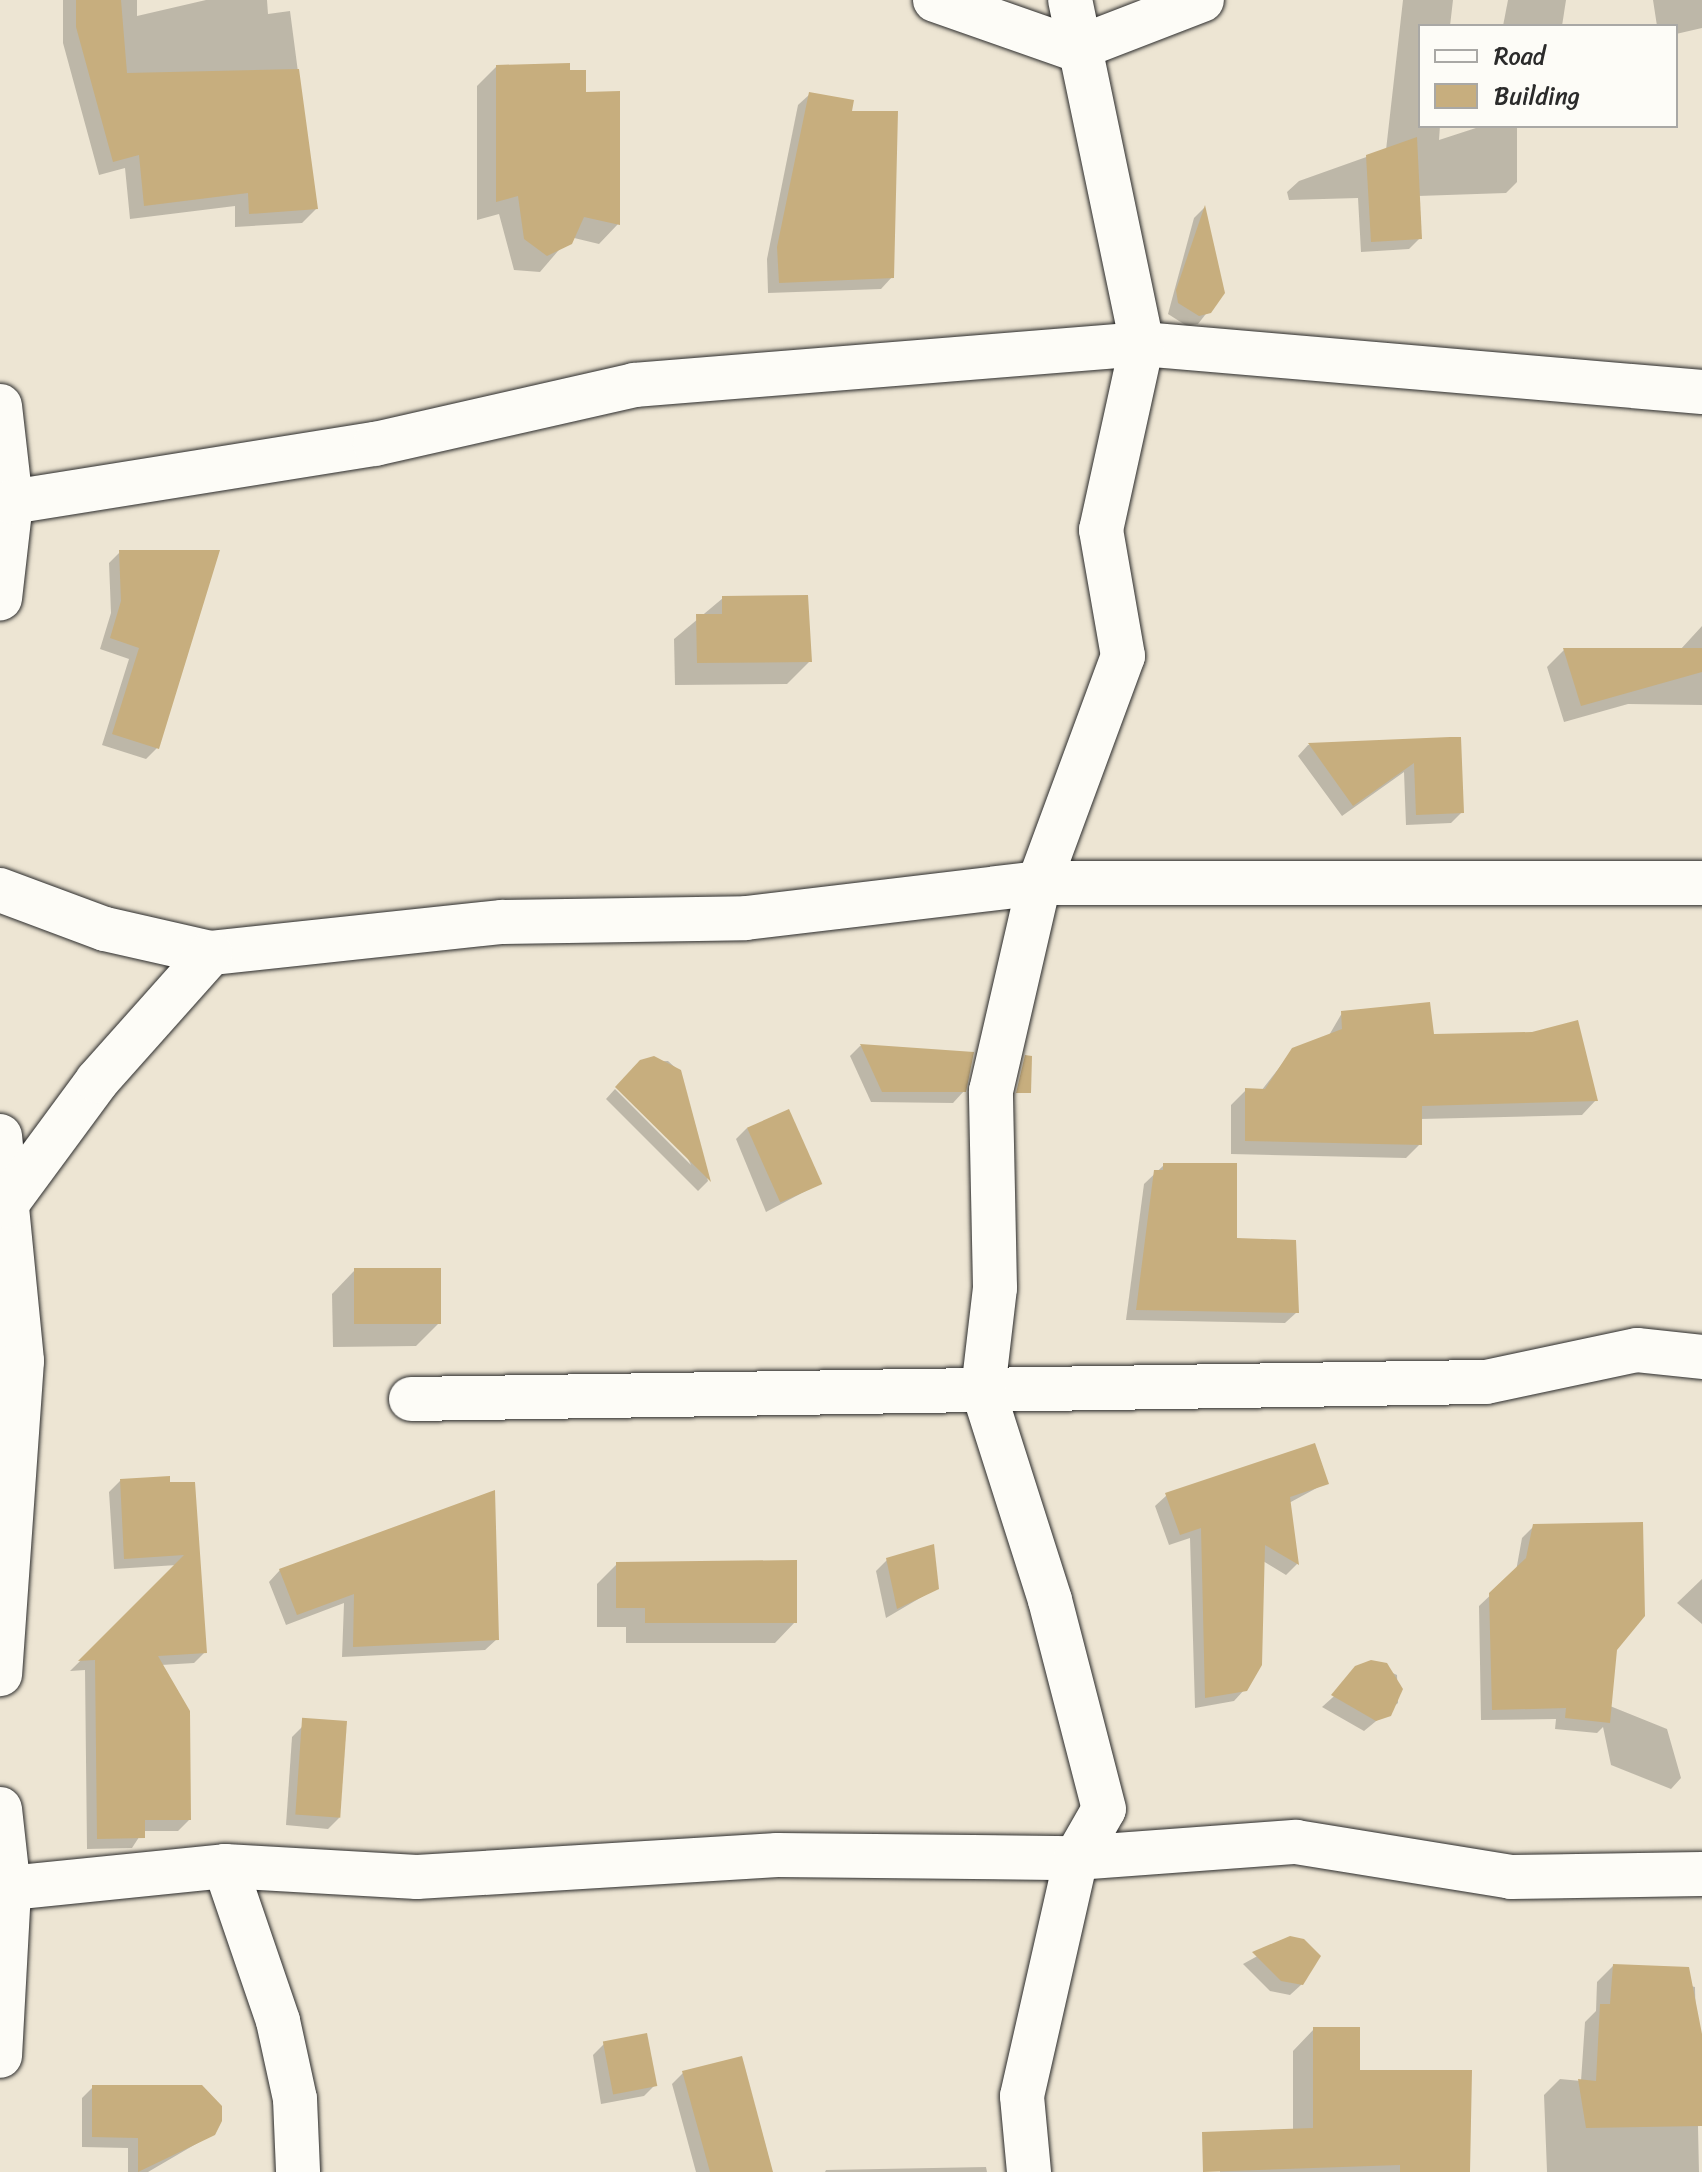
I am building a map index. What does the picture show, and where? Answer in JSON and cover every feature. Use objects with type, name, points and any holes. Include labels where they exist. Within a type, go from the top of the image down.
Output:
[{"type":"street","points":[[935,0],[1075,49],[1202,0]]},
{"type":"street","points":[[1029,2172],[1022,2096],[1076,1858],[1104,1809],[1050,1600],[983,1390],[995,1288],[991,1091],[1039,883],[1123,656],[1101,530],[1142,344],[1075,49],[1070,0]]},
{"type":"street","points":[[11,502],[375,444],[634,385],[1142,344],[1702,392]]},
{"type":"street","points":[[0,406],[11,502],[0,598]]},
{"type":"street","points":[[0,890],[105,929],[211,953],[502,922],[746,918],[1039,883],[1702,883]]},
{"type":"street","points":[[5,1206],[97,1081],[211,953]]},
{"type":"street","points":[[0,1136],[11,1362],[0,1674]]},
{"type":"street","points":[[411,1399],[1486,1382],[1637,1350],[1702,1357]]},
{"type":"street","points":[[0,1809],[4,1890],[0,2056]]},
{"type":"street","points":[[4,1890],[225,1866],[417,1877],[777,1855],[1076,1858],[1296,1842],[1511,1877],[1702,1874]]},
{"type":"street","points":[[225,1866],[278,2021],[295,2099],[298,2172]]},
{"type":"building","points":[[76,0],[121,0],[127,73],[299,69],[318,209],[249,214],[248,193],[144,206],[139,155],[113,162],[76,27]]},
{"type":"building","points":[[570,63],[570,70],[586,70],[586,92],[620,91],[620,225],[584,217],[572,244],[547,256],[524,239],[518,196],[496,202],[496,65]]},
{"type":"building","points":[[809,92],[854,100],[852,111],[898,111],[894,278],[779,283],[777,247]]},
{"type":"building","points":[[1417,137],[1422,239],[1371,242],[1366,155]]},
{"type":"building","points":[[1205,205],[1225,293],[1211,313],[1199,316],[1178,303],[1176,290]]},
{"type":"building","points":[[119,550],[220,550],[159,749],[112,734],[139,648],[110,638],[121,601]]},
{"type":"building","points":[[808,595],[812,662],[697,663],[696,614],[722,614],[722,596]]},
{"type":"building","points":[[1563,648],[1702,648],[1702,672],[1581,706]]},
{"type":"building","points":[[1461,737],[1464,813],[1416,815],[1414,763],[1353,806],[1308,743]]},
{"type":"building","points":[[1430,1002],[1434,1034],[1532,1032],[1578,1020],[1598,1101],[1422,1106],[1422,1145],[1245,1141],[1245,1088],[1265,1089],[1292,1048],[1342,1029],[1341,1011]]},
{"type":"building","points":[[860,1044],[974,1052],[966,1092],[882,1092]]},
{"type":"building","points":[[1025,1055],[1032,1056],[1031,1093],[1016,1093]]},
{"type":"building","points":[[654,1056],[681,1070],[711,1182],[615,1087],[640,1060]]},
{"type":"building","points":[[789,1109],[822,1184],[780,1203],[747,1128]]},
{"type":"building","points":[[1163,1163],[1237,1163],[1237,1238],[1296,1240],[1299,1313],[1136,1310],[1154,1170],[1163,1170]]},
{"type":"building","points":[[354,1268],[441,1268],[441,1324],[354,1324]]},
{"type":"building","points":[[1315,1443],[1329,1484],[1290,1497],[1299,1565],[1265,1545],[1262,1665],[1247,1691],[1205,1698],[1201,1528],[1180,1535],[1165,1493]]},
{"type":"building","points":[[170,1476],[170,1482],[195,1482],[207,1653],[158,1656],[190,1711],[191,1820],[145,1820],[145,1838],[97,1839],[95,1660],[78,1661],[184,1555],[124,1559],[120,1479]]},
{"type":"building","points":[[495,1490],[499,1640],[353,1647],[354,1594],[297,1615],[279,1569]]},
{"type":"building","points":[[1643,1522],[1645,1616],[1617,1650],[1610,1723],[1565,1718],[1566,1708],[1492,1710],[1489,1593],[1526,1558],[1533,1524]]},
{"type":"building","points":[[934,1544],[939,1589],[897,1609],[886,1558]]},
{"type":"building","points":[[797,1560],[797,1623],[645,1623],[645,1608],[616,1608],[616,1562]]},
{"type":"building","points":[[1371,1660],[1387,1663],[1403,1689],[1391,1716],[1376,1721],[1331,1695],[1355,1666]]},
{"type":"building","points":[[302,1718],[347,1721],[340,1818],[295,1815]]},
{"type":"building","points":[[1290,1936],[1304,1939],[1321,1956],[1303,1985],[1281,1981],[1252,1952]]},
{"type":"building","points":[[1613,1964],[1689,1967],[1702,2034],[1702,2126],[1586,2128],[1578,2079],[1596,2081],[1600,2004],[1610,2004]]},
{"type":"building","points":[[1313,2027],[1360,2027],[1360,2070],[1472,2070],[1470,2172],[1400,2172],[1400,2165],[1203,2172],[1202,2132],[1313,2128]]},
{"type":"building","points":[[647,2033],[657,2086],[613,2095],[603,2042]]},
{"type":"building","points":[[742,2056],[773,2172],[710,2172],[682,2071]]},
{"type":"building","points":[[92,2085],[202,2085],[222,2106],[222,2121],[215,2135],[138,2172],[138,2138],[92,2137]]}]
